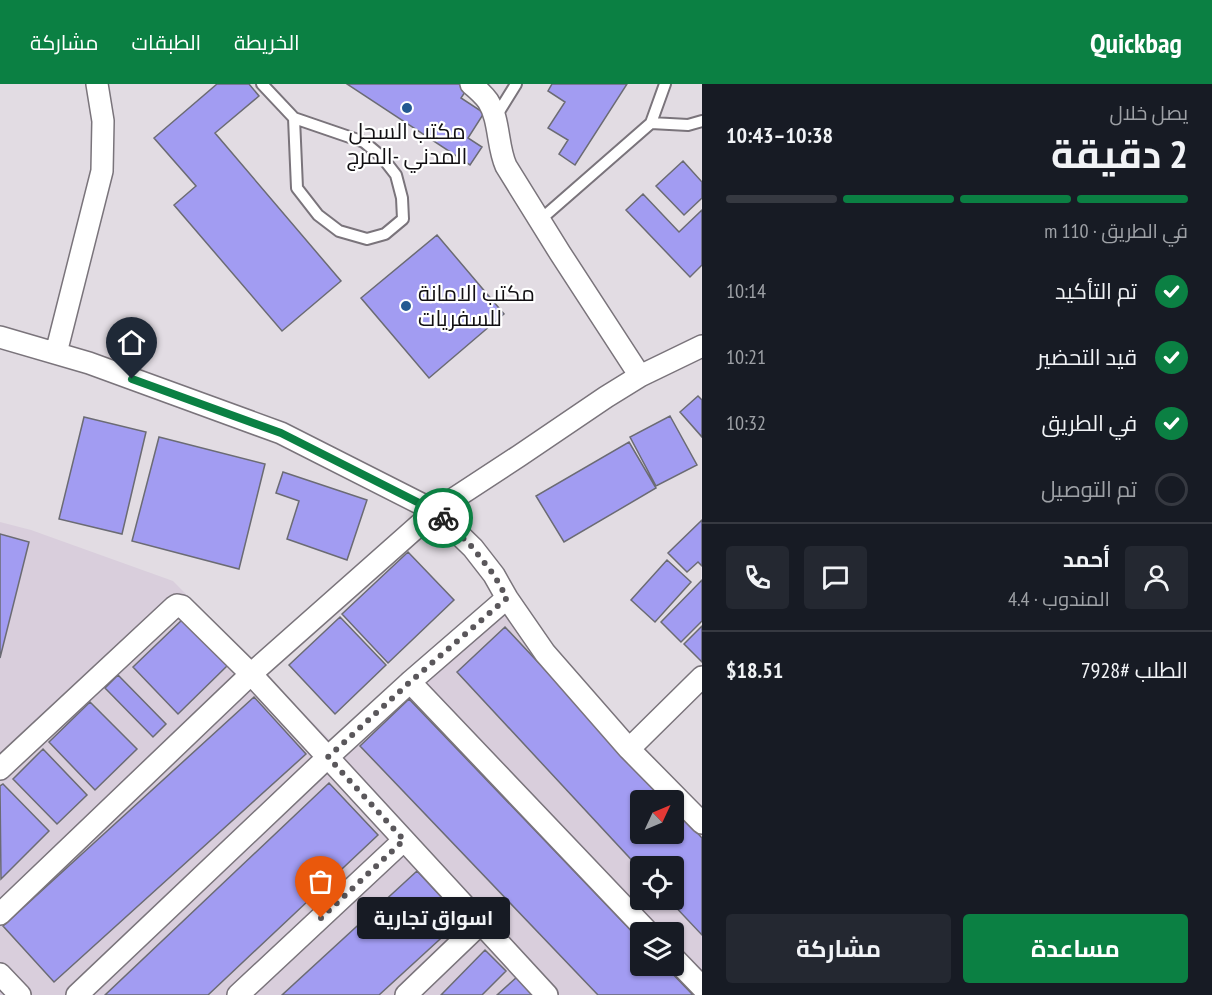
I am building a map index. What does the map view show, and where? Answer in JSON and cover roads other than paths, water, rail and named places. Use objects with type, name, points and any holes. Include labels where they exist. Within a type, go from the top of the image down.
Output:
[{"type":"street","points":[[56,353],[102,171],[103,121],[98,84]]},
{"type":"street","points":[[471,84],[488,102],[494,118],[501,156],[506,166],[640,376]]},
{"type":"street","points":[[0,337],[89,363],[281,433],[435,511],[473,548],[494,575],[545,653],[629,749],[702,823]]},
{"type":"street","points":[[0,914],[251,675],[435,511],[606,397],[640,376],[702,346]]},
{"type":"street","points":[[77,995],[328,757],[507,598]]},
{"type":"street","points":[[0,769],[175,606],[182,606],[328,757],[547,995]]},
{"type":"street","points":[[629,749],[702,676]]},
{"type":"street","points":[[410,682],[639,922]]},
{"type":"street","points":[[238,995],[404,840]]},
{"type":"street","points":[[406,995],[480,924]]},
{"type":"street","points":[[684,968],[702,987]]},
{"type":"street","points":[[0,975],[20,995]]},
{"type":"lane","points":[[262,84],[294,118],[364,142],[382,157],[396,175],[402,198],[403,219],[385,234],[368,238],[339,231],[318,215],[297,188],[294,118]]},
{"type":"lane","points":[[494,118],[516,84]]},
{"type":"lane","points":[[540,220],[651,123],[665,84]]},
{"type":"lane","points":[[651,123],[688,125],[702,121]]},
{"type":"place","name":"مكتب السجل المدني -المرج","points":[[407,108]]},
{"type":"place","name":"مكتب الامانة للسفريات","points":[[406,306]]},
{"type":"place","name":"اسواق تجارية","points":[[321,918]]}]
